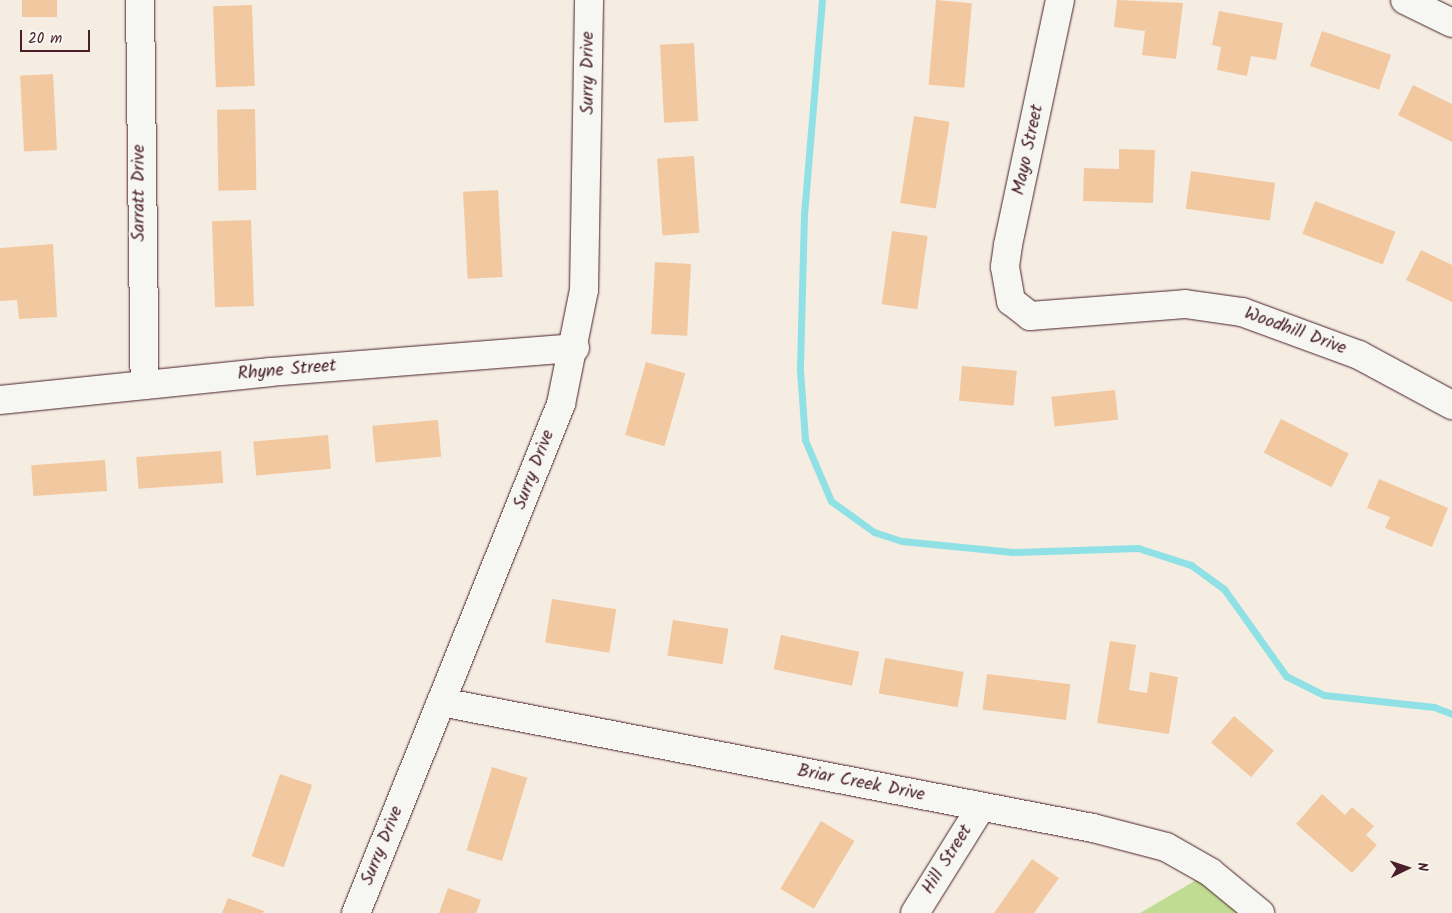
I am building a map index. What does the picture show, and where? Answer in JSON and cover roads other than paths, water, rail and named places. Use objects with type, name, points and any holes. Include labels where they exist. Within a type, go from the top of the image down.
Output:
[{"type":"street","name":"Sarratt Drive","points":[[140,0],[140,282],[145,385]]},
{"type":"street","name":"Surry Drive","points":[[356,913],[536,471],[575,348],[584,290],[588,205],[590,0]]},
{"type":"street","name":"Mayo Street","points":[[1011,300],[1005,267],[1008,245],[1060,0]]},
{"type":"street","points":[[1405,0],[1452,23]]},
{"type":"street","name":"Woodhill Drive","points":[[1011,300],[1030,316],[1185,304],[1242,312],[1359,355],[1452,405]]},
{"type":"street","name":"Rhyne Street","points":[[0,400],[145,385],[575,348]]},
{"type":"street","name":"Briar Creek Drive","points":[[441,702],[981,807],[1166,846],[1210,872],[1260,913]]},
{"type":"street","name":"Hill Street","points":[[914,913],[981,807]]},
{"type":"waterway","points":[[822,0],[804,214],[800,370],[805,440],[831,501],[874,532],[902,541],[1012,552],[1138,548],[1191,565],[1224,589],[1286,676],[1324,695],[1434,707],[1452,714]]}]
